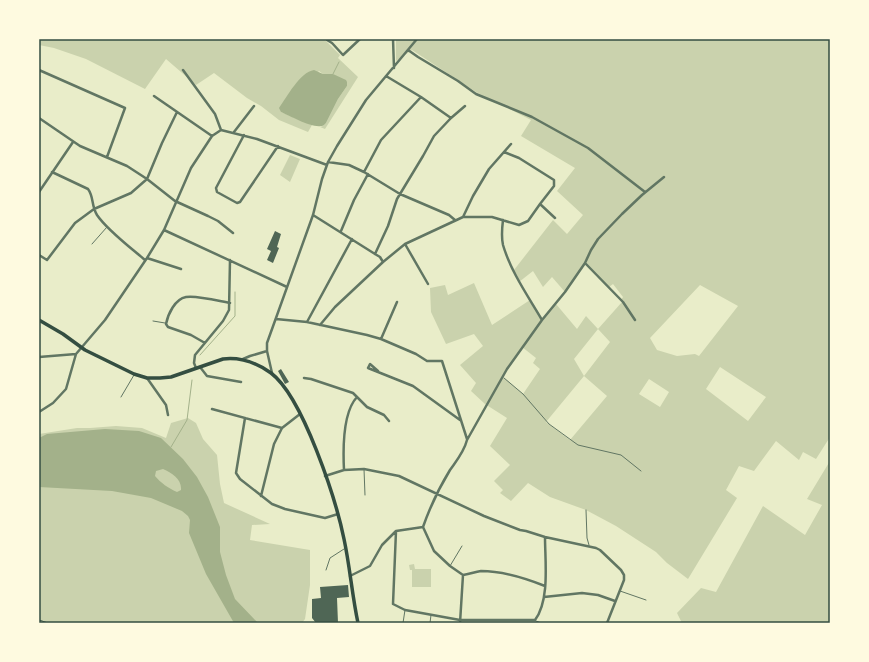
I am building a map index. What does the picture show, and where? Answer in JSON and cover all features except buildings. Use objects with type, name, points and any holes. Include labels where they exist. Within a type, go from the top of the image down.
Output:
[{"type":"main road","points":[[39,320],[63,334],[82,348],[134,374],[147,378],[171,376],[223,359],[243,360],[263,368],[272,374],[290,396],[300,414],[326,476],[338,514],[346,547],[358,623]]},
{"type":"street","points":[[327,40],[332,43],[343,55],[360,39]]},
{"type":"street","points":[[393,39],[394,68]]},
{"type":"street","points":[[272,374],[267,351],[267,343],[313,215],[327,164],[366,100],[417,39]]},
{"type":"street","points":[[408,50],[418,58],[458,81],[476,94],[532,117],[588,148],[645,192]]},
{"type":"street","points":[[39,70],[125,108],[107,157]]},
{"type":"street","points":[[183,70],[215,114],[221,130]]},
{"type":"street","points":[[386,76],[421,97],[451,118]]},
{"type":"street","points":[[154,96],[212,136]]},
{"type":"street","points":[[364,172],[381,140],[421,97]]},
{"type":"street","points":[[234,132],[254,106]]},
{"type":"street","points":[[375,254],[388,226],[397,199],[434,136],[465,106]]},
{"type":"street","points":[[39,255],[47,260],[75,223],[94,209],[131,193],[147,179],[162,142],[177,112]]},
{"type":"street","points":[[39,118],[73,142],[127,166],[147,179],[175,201],[218,221],[233,233]]},
{"type":"street","points":[[39,412],[53,403],[66,389],[76,354],[105,320],[146,259],[164,230],[175,201],[191,168],[212,136],[221,130],[244,135],[327,164],[349,164],[400,194],[449,215],[455,220]]},
{"type":"street","points":[[244,135],[216,188],[217,192],[237,203],[240,202],[278,146]]},
{"type":"street","points":[[39,192],[73,142]]},
{"type":"street","points":[[462,217],[489,169],[511,144]]},
{"type":"street","points":[[320,325],[335,307],[383,262],[405,244],[462,217],[492,217],[519,225],[528,221],[554,186],[554,180],[529,164],[504,152]]},
{"type":"street","points":[[52,172],[88,189],[92,193],[94,209],[100,219],[146,259],[181,269]]},
{"type":"street","points":[[341,231],[354,200],[368,174]]},
{"type":"street","points":[[545,586],[521,577],[505,574],[481,572],[463,575],[450,566],[434,551],[423,527],[430,506],[450,470],[465,448],[467,440],[502,376],[542,320],[586,263],[591,250],[598,239],[645,192],[664,177]]},
{"type":"street","points":[[540,204],[555,218]]},
{"type":"street","points":[[313,215],[341,231],[380,257],[383,262]]},
{"type":"street","points":[[503,220],[503,245],[519,282],[542,320]]},
{"type":"street","points":[[164,230],[287,287]]},
{"type":"street","points":[[307,322],[324,288],[352,239]]},
{"type":"street","points":[[405,244],[428,284]]},
{"type":"street","points":[[230,260],[230,303],[227,314],[195,355],[194,363],[207,376],[241,382]]},
{"type":"street","points":[[586,263],[623,302],[636,320]]},
{"type":"street","points":[[205,343],[191,335],[168,327],[166,323],[168,315],[175,305],[184,297],[230,303]]},
{"type":"street","points":[[381,338],[397,302]]},
{"type":"street","points":[[276,319],[307,322],[381,338],[416,354],[427,361],[442,361],[467,440]]},
{"type":"street","points":[[243,360],[250,356],[267,351]]},
{"type":"street","points":[[39,357],[76,354]]},
{"type":"street","points":[[378,371],[414,386],[460,421]]},
{"type":"street","points":[[147,378],[166,405],[168,415]]},
{"type":"street","points":[[304,378],[353,393],[367,407],[384,416],[389,421]]},
{"type":"street","points":[[344,470],[343,448],[346,423],[354,401],[357,397]]},
{"type":"street","points":[[212,409],[282,428]]},
{"type":"street","points":[[261,496],[274,444],[282,428],[300,414]]},
{"type":"street","points":[[245,418],[236,473],[240,479],[272,504],[285,509],[325,518],[338,514]]},
{"type":"street","points":[[326,476],[344,470],[364,469],[399,476],[484,516],[520,530],[589,546],[600,550],[621,570],[624,575],[624,580],[607,623]]},
{"type":"street","points":[[350,576],[370,566],[382,545],[396,531],[423,527]]},
{"type":"street","points":[[396,531],[393,604],[405,610],[460,622],[535,620],[539,615],[544,597],[545,537]]},
{"type":"street","points":[[460,622],[463,575]]},
{"type":"street","points":[[544,597],[582,594],[598,595],[616,601]]},
{"type":"lane","points":[[92,244],[107,226]]},
{"type":"lane","points":[[153,321],[166,323]]},
{"type":"lane","points":[[121,397],[134,374]]},
{"type":"lane","points":[[502,376],[523,394],[548,424],[578,446],[621,455],[641,471]]},
{"type":"lane","points":[[364,469],[365,495]]},
{"type":"lane","points":[[586,510],[587,538],[589,546]]},
{"type":"lane","points":[[450,566],[462,546]]},
{"type":"lane","points":[[326,570],[330,558],[346,547]]},
{"type":"lane","points":[[620,591],[646,600]]},
{"type":"lane","points":[[403,623],[405,610]]},
{"type":"lane","points":[[430,623],[431,615]]},
{"type":"lane","points":[[535,620],[541,623]]},
{"type":"path","points":[[39,620],[48,623]]},
{"type":"shaded area","points":[[39,39],[324,39],[340,55],[338,58],[358,77],[325,129],[320,127],[326,123],[338,99],[347,86],[333,74],[323,74],[319,71],[281,112],[312,125],[308,132],[279,120],[214,73],[196,85],[166,59],[145,89],[86,59],[54,48],[39,45]]},
{"type":"shaded area","points":[[396,39],[830,39],[830,437],[816,459],[803,452],[799,460],[776,441],[754,471],[739,466],[726,490],[737,498],[688,579],[667,563],[656,552],[616,526],[586,510],[550,497],[528,483],[511,501],[500,493],[503,490],[494,481],[510,465],[490,446],[507,418],[485,404],[471,391],[476,383],[460,365],[483,346],[474,334],[446,344],[431,312],[430,288],[445,285],[448,295],[474,283],[492,325],[530,300],[542,320],[556,304],[577,329],[586,316],[598,329],[622,302],[621,300],[623,297],[613,284],[609,287],[586,263],[565,292],[552,277],[543,287],[533,271],[519,282],[514,270],[553,220],[567,234],[583,215],[557,191],[575,168],[521,136],[531,120],[476,92],[412,50],[396,61]],"holes":[[[700,285],[738,306],[699,356],[695,354],[677,356],[657,350],[650,338]],[[598,329],[610,342],[584,376],[574,359]],[[522,347],[536,358],[533,363],[540,369],[523,394],[502,376]],[[720,367],[766,397],[748,421],[706,389]],[[584,376],[607,396],[570,440],[546,422]],[[649,379],[669,392],[660,407],[639,394]]]},
{"type":"shaded area","points":[[314,70],[323,74],[333,74],[346,80],[347,82],[347,86],[338,99],[326,123],[322,126],[312,125],[301,121],[281,112],[279,108],[299,80],[304,75]]},
{"type":"shaded area","points":[[290,155],[300,159],[290,182],[280,175]]},
{"type":"shaded area","points":[[188,418],[196,423],[203,439],[217,455],[220,484],[224,503],[270,524],[252,525],[250,540],[310,550],[310,585],[305,619],[302,623],[39,623],[39,434],[77,428],[116,426],[142,428],[166,438],[171,423]]},
{"type":"shaded area","points":[[105,429],[139,431],[161,438],[183,459],[197,477],[208,497],[220,527],[220,552],[226,575],[235,599],[258,623],[234,623],[206,574],[189,533],[190,520],[182,511],[151,498],[112,491],[39,487],[39,438],[47,434]],"holes":[[[163,469],[178,480],[181,490],[177,492],[171,489],[155,476],[156,471]]]},
{"type":"shaded area","points":[[830,461],[830,623],[682,623],[677,613],[701,588],[716,592],[763,506],[805,535],[822,505],[807,499]]},
{"type":"shaded area","points":[[414,564],[415,569],[431,569],[431,587],[412,587],[412,570],[410,570],[409,565]]},
{"type":"waterway","points":[[333,74],[339,62]]},
{"type":"waterway","points":[[200,355],[235,316],[235,292]]},
{"type":"waterway","points":[[171,447],[187,420],[192,380]]}]
